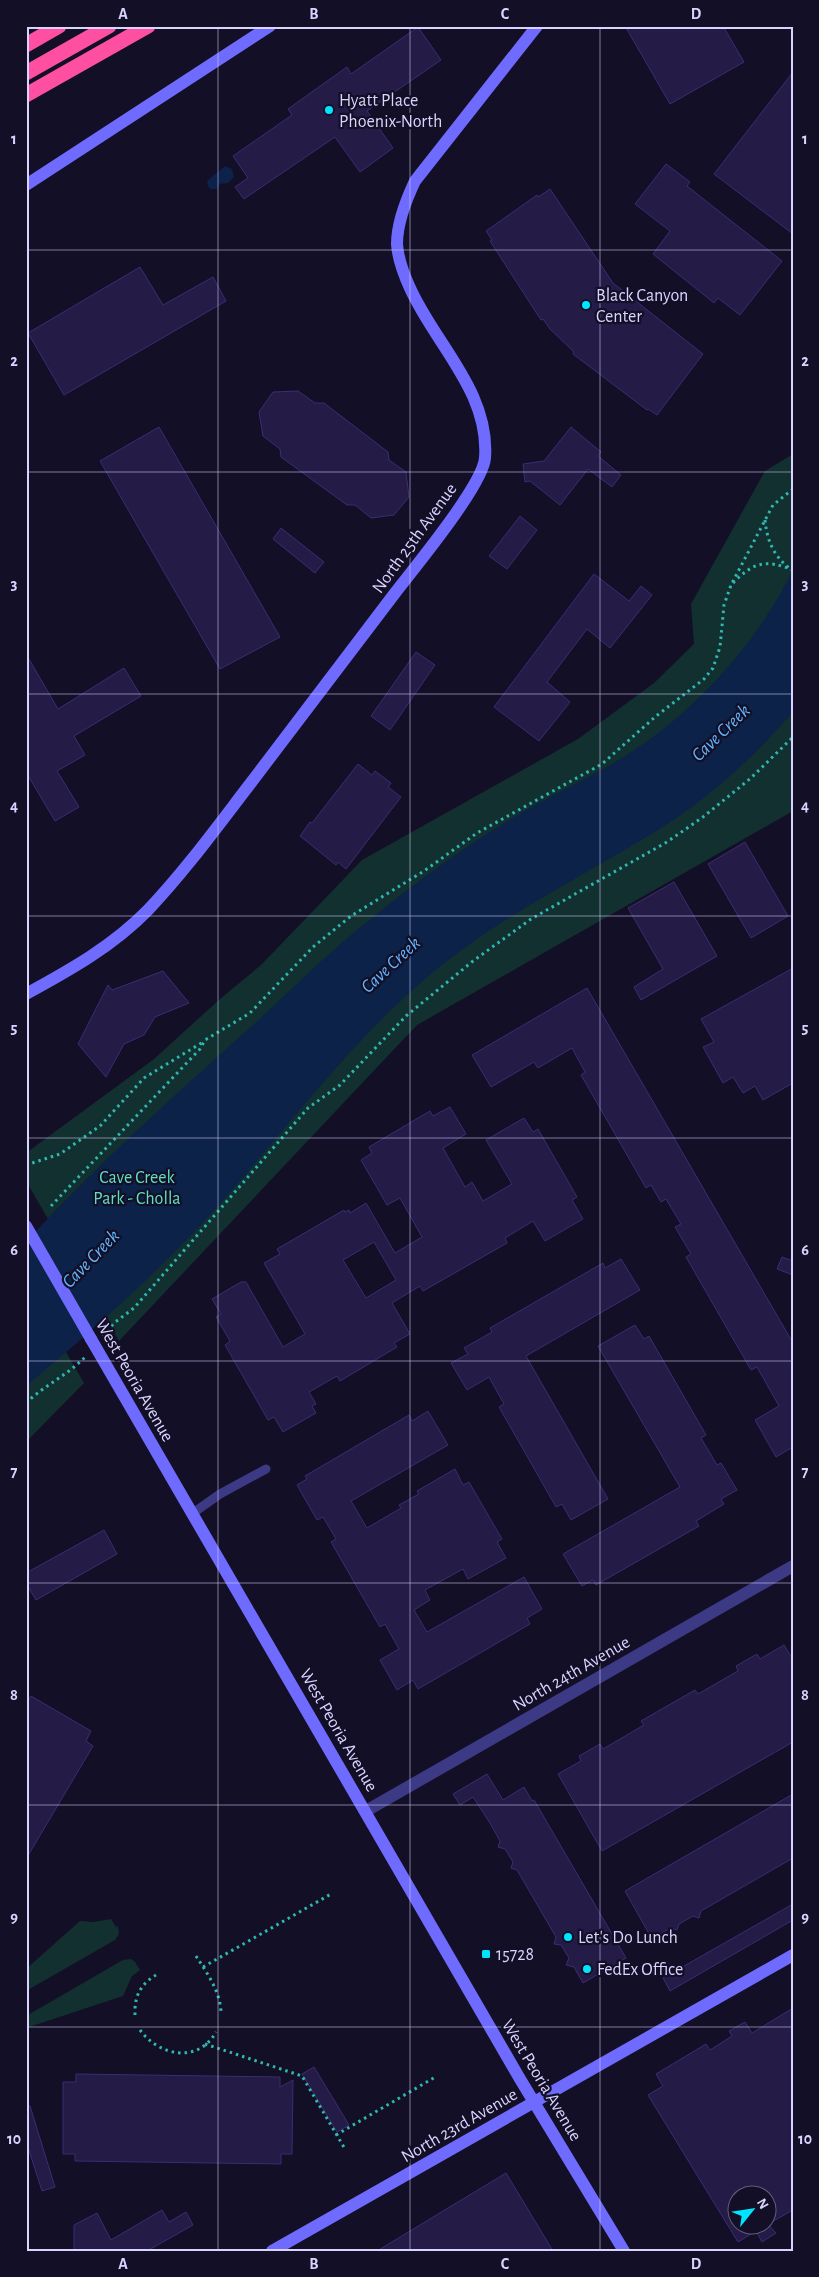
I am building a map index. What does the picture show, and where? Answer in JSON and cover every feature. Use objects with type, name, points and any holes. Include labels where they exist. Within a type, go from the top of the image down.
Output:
[{"type":"highway","points":[[26,45],[59,26]]},
{"type":"highway","points":[[26,73],[109,26]]},
{"type":"highway","points":[[26,95],[148,26]]},
{"type":"street","points":[[26,185],[270,26]]},
{"type":"street","name":"North 25th Avenue","points":[[26,994],[78,965],[114,940],[146,912],[176,879],[329,682],[457,511],[480,476],[485,460],[484,437],[477,404],[415,300],[404,274],[397,244],[404,202],[416,181],[537,26]]},
{"type":"street","name":"West Peoria Avenue","points":[[26,1226],[535,2102],[624,2251]]},
{"type":"street","name":"North 24th Avenue","points":[[366,1811],[793,1566]]},
{"type":"street","name":"North 23rd Avenue","points":[[272,2251],[793,1955]]},
{"type":"lane","points":[[193,1513],[220,1494],[266,1468]]},
{"type":"path","points":[[26,1164],[60,1154],[100,1126],[144,1078],[250,1013],[313,947],[350,916],[424,871],[478,834],[602,764],[655,717],[697,686],[713,668],[717,658],[720,647],[724,604],[731,585],[773,505],[793,489]]},
{"type":"path","points":[[765,519],[772,550],[780,561],[792,570]]},
{"type":"path","points":[[731,585],[748,567],[772,563],[792,570]]},
{"type":"path","points":[[114,1324],[134,1308],[308,1108],[340,1085],[406,1016],[473,961],[531,919],[667,842],[703,817],[751,778],[793,737]]},
{"type":"path","points":[[52,1206],[200,1049],[205,1040]]},
{"type":"path","points":[[26,1403],[42,1388],[71,1372],[93,1343]]},
{"type":"path","points":[[202,1966],[242,1946],[331,1894]]},
{"type":"path","points":[[196,1956],[214,1986],[221,2003],[221,2012]]},
{"type":"path","points":[[135,2015],[134,2001],[147,1980],[158,1974]]},
{"type":"path","points":[[140,2030],[160,2049],[174,2053],[198,2051],[216,2032]]},
{"type":"path","points":[[205,2044],[302,2076],[345,2149]]},
{"type":"path","points":[[336,2135],[437,2076]]},
{"type":"green space","name":"Cave Creek Park - Cholla","points":[[793,454],[793,811],[417,1025],[119,1341],[26,1181],[26,1153],[154,1059],[220,999],[261,965],[362,860],[578,739],[654,683],[694,644],[691,604],[765,471]]},
{"type":"green space","points":[[26,1283],[84,1383],[26,1442]]},
{"type":"green space","points":[[111,1919],[116,1927],[118,1926],[119,1934],[115,1940],[26,1991],[26,1969],[80,1921],[93,1922]]},
{"type":"green space","points":[[131,1959],[140,1970],[132,1976],[123,1996],[26,2028],[26,2016],[123,1960]]},
{"type":"water","points":[[225,166],[232,169],[234,177],[228,183],[219,184],[217,189],[210,189],[207,184],[208,180]]},
{"type":"water","name":"Cave Creek","points":[[793,570],[793,712],[745,763],[673,821],[512,916],[457,953],[431,974],[398,1003],[338,1065],[226,1197],[177,1250],[114,1310],[26,1386],[26,1242],[53,1213],[166,1103],[357,930],[445,862],[534,806],[625,756],[675,719],[699,698],[721,674],[762,624]]},
{"type":"building","points":[[625,26],[723,26],[744,62],[670,104]]},
{"type":"building","name":"Hyatt Place Phoenix-North","points":[[418,27],[441,60],[367,111],[393,148],[360,172],[335,137],[244,199],[235,187],[248,178],[233,156],[292,115],[288,109],[347,67],[351,74]]},
{"type":"building","points":[[793,72],[793,234],[714,174]]},
{"type":"building","points":[[666,164],[690,182],[687,186],[782,261],[740,315],[718,298],[714,303],[653,254],[670,231],[635,204]]},
{"type":"building","name":"Black Canyon Center","points":[[550,189],[613,283],[703,354],[657,415],[647,410],[573,354],[574,352],[550,329],[543,319],[541,320],[490,241],[492,240],[486,231],[537,195],[538,197]]},
{"type":"building","points":[[140,267],[163,305],[213,277],[226,301],[64,395],[28,333]]},
{"type":"building","points":[[298,391],[315,403],[324,403],[388,452],[389,460],[406,472],[409,497],[394,515],[371,518],[355,505],[347,505],[281,457],[280,449],[263,436],[259,412],[273,392]]},
{"type":"building","points":[[159,427],[280,637],[220,669],[100,461]]},
{"type":"building","points":[[571,427],[601,452],[598,456],[621,475],[612,487],[588,469],[560,505],[530,481],[525,482],[523,464],[544,461]]},
{"type":"building","points":[[520,516],[537,530],[507,569],[489,556]]},
{"type":"building","points":[[281,528],[324,562],[315,573],[273,539]]},
{"type":"building","points":[[594,574],[629,601],[641,586],[652,595],[610,648],[587,629],[547,682],[570,702],[539,741],[494,707]]},
{"type":"building","points":[[416,652],[435,665],[390,730],[371,716]]},
{"type":"building","points":[[26,654],[58,709],[124,668],[141,696],[74,736],[85,755],[57,771],[79,807],[55,821],[26,772]]},
{"type":"building","points":[[358,764],[372,775],[375,771],[391,783],[388,787],[401,797],[346,869],[338,862],[336,865],[300,836]]},
{"type":"building","points":[[745,842],[788,916],[751,938],[708,864]]},
{"type":"building","points":[[674,882],[717,956],[641,1000],[634,987],[663,969],[628,908]]},
{"type":"building","points":[[793,968],[793,1083],[763,1100],[755,1086],[743,1093],[733,1077],[723,1083],[703,1047],[714,1042],[701,1019]]},
{"type":"building","points":[[163,971],[189,1003],[155,1017],[144,1035],[124,1044],[106,1077],[78,1044],[108,985],[112,990]]},
{"type":"building","points":[[587,988],[793,1343],[793,1447],[776,1457],[755,1420],[779,1406],[757,1367],[751,1370],[686,1257],[691,1254],[675,1227],[681,1224],[666,1199],[661,1202],[651,1185],[646,1188],[581,1075],[585,1072],[572,1048],[538,1068],[534,1062],[491,1087],[472,1055]]},
{"type":"building","points":[[450,1107],[466,1134],[443,1148],[465,1187],[472,1182],[483,1201],[512,1184],[486,1140],[524,1118],[533,1132],[538,1129],[577,1197],[572,1200],[583,1219],[545,1241],[533,1221],[505,1238],[507,1243],[423,1291],[420,1286],[392,1303],[410,1334],[394,1343],[397,1347],[340,1381],[337,1376],[309,1392],[316,1404],[312,1406],[316,1413],[283,1432],[274,1417],[268,1420],[225,1345],[230,1341],[216,1317],[221,1314],[212,1299],[241,1282],[246,1282],[283,1347],[305,1334],[264,1263],[280,1254],[277,1249],[344,1210],[345,1212],[349,1210],[350,1213],[366,1203],[395,1253],[422,1237],[400,1198],[387,1205],[361,1160],[372,1153],[369,1147],[430,1111],[433,1116]],"holes":[[[374,1242],[396,1280],[366,1298],[343,1260]]]},
{"type":"building","points":[[782,1257],[793,1261],[793,1275],[777,1269]]},
{"type":"building","points":[[621,1259],[640,1290],[526,1356],[608,1499],[571,1520],[562,1504],[556,1507],[499,1407],[504,1404],[489,1377],[467,1390],[451,1363],[468,1354],[464,1348],[492,1332],[490,1328],[603,1263],[605,1268]]},
{"type":"building","points":[[635,1325],[644,1339],[649,1336],[706,1435],[701,1438],[717,1465],[721,1463],[737,1490],[721,1499],[724,1504],[696,1521],[699,1526],[596,1585],[593,1580],[582,1586],[563,1554],[680,1487],[598,1346]]},
{"type":"building","points":[[428,1411],[448,1445],[351,1501],[367,1528],[401,1508],[399,1505],[419,1494],[417,1491],[455,1469],[463,1485],[469,1482],[502,1539],[497,1542],[506,1558],[468,1579],[463,1569],[425,1590],[430,1600],[414,1610],[427,1632],[524,1577],[542,1609],[527,1618],[530,1624],[418,1689],[413,1680],[397,1690],[380,1660],[399,1649],[385,1624],[380,1627],[331,1542],[336,1539],[323,1517],[317,1520],[297,1485],[307,1479],[305,1476],[409,1415],[412,1421]]},
{"type":"building","points":[[104,1530],[117,1554],[36,1600],[26,1583],[26,1573]]},
{"type":"building","points":[[784,1645],[793,1660],[793,1742],[602,1851],[558,1774],[581,1761],[579,1756],[600,1744],[603,1749],[644,1725],[641,1721],[695,1690],[698,1694],[738,1671],[736,1666],[757,1654],[760,1659]]},
{"type":"building","points":[[31,1696],[91,1731],[86,1741],[93,1746],[26,1859],[26,1704]]},
{"type":"building","points":[[487,1774],[503,1800],[524,1787],[532,1801],[534,1800],[626,1958],[583,1983],[574,1967],[566,1965],[569,1958],[561,1945],[554,1944],[556,1937],[517,1870],[511,1868],[513,1862],[505,1849],[498,1847],[500,1841],[473,1797],[460,1805],[453,1794]]},
{"type":"building","points":[[793,1794],[793,1858],[701,1911],[699,1918],[693,1916],[679,1924],[677,1930],[671,1928],[652,1939],[625,1891]]},
{"type":"building","points":[[793,1904],[793,1920],[670,1991],[663,1978]]},
{"type":"building","points":[[793,2008],[793,2210],[776,2220],[776,2184],[726,2184],[726,2222],[648,2095],[663,2086],[656,2074],[706,2044],[710,2050],[732,2036],[729,2031],[745,2022],[752,2033]]},
{"type":"building","points":[[314,2067],[349,2125],[337,2132],[302,2074]]},
{"type":"building","points":[[76,2074],[280,2077],[280,2087],[293,2080],[292,2154],[281,2154],[281,2164],[75,2161],[75,2154],[63,2154],[63,2082],[76,2082]]},
{"type":"building","points":[[26,2106],[30,2106],[55,2187],[42,2191],[26,2141]]},
{"type":"building","points":[[506,2173],[553,2251],[377,2251]]},
{"type":"building","points":[[162,2210],[169,2222],[186,2212],[193,2225],[147,2251],[74,2251],[74,2225],[97,2213],[111,2240]]},
{"type":"building","points":[[733,2234],[751,2234],[738,2242]]},
{"type":"building","points":[[758,2234],[774,2234],[762,2242]]},
{"type":"place","name":"Hyatt Place Phoenix-North","points":[[329,110]]},
{"type":"place","name":"Black Canyon Center","points":[[586,305]]},
{"type":"place","name":"Let's Do Lunch","points":[[568,1937]]},
{"type":"place","name":"15728","points":[[486,1954]]},
{"type":"place","name":"FedEx Office","points":[[587,1969]]}]
